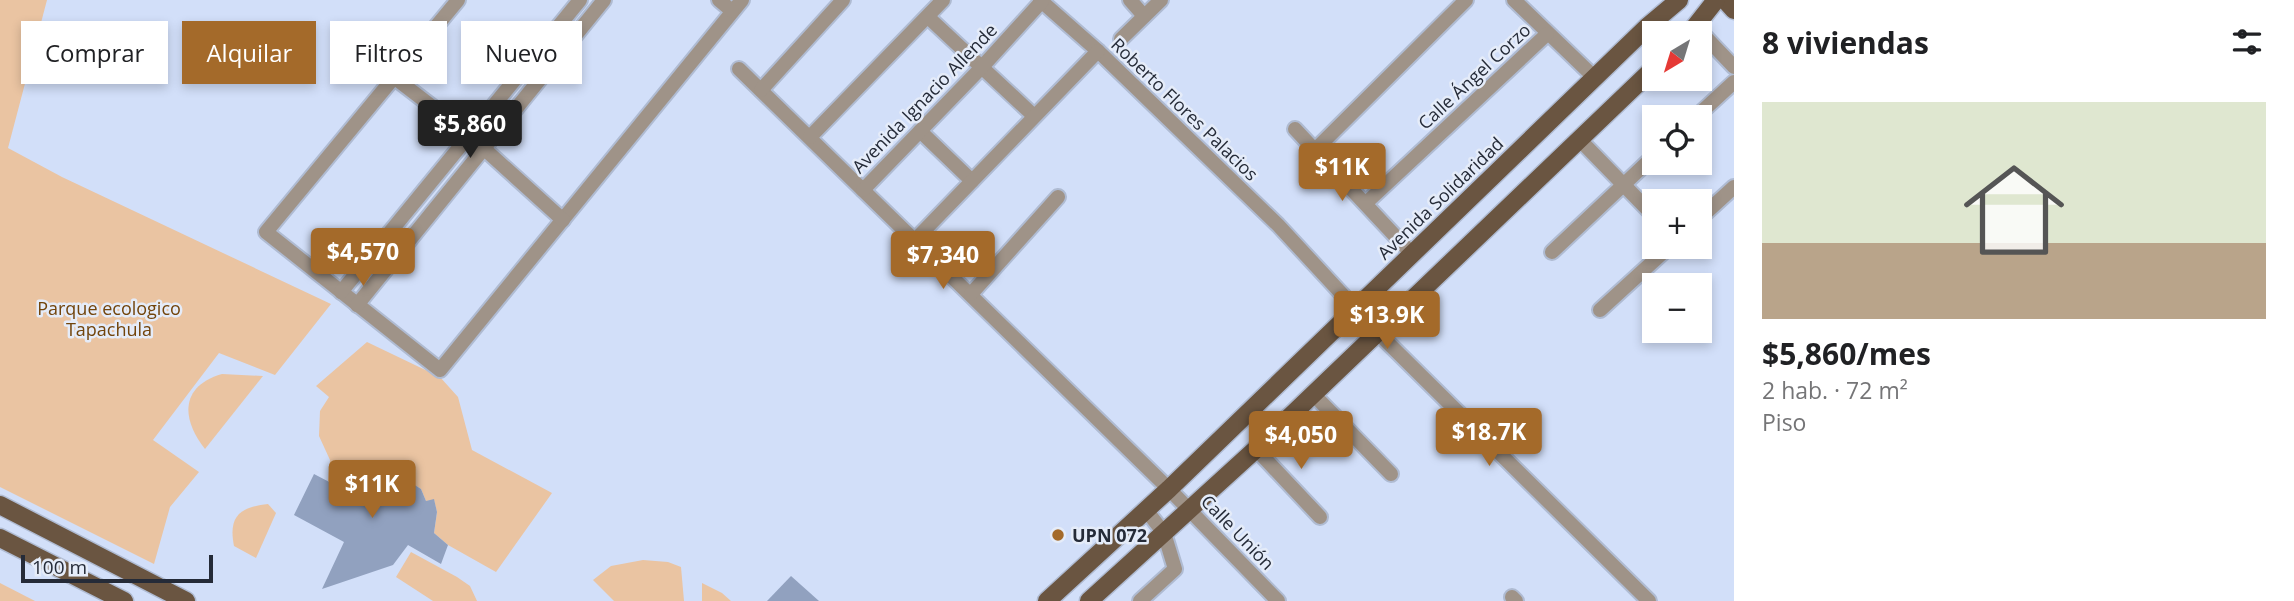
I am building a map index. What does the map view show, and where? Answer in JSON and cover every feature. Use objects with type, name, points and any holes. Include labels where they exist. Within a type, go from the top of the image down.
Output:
[{"type":"main road","name":"Avenida Solidaridad","points":[[1047,601],[1169,489],[1647,27],[1679,0]]},
{"type":"main road","points":[[1700,21],[1717,0]]},
{"type":"main road","points":[[1725,0],[1734,10]]},
{"type":"main road","points":[[1089,601],[1256,449],[1642,79]]},
{"type":"main road","points":[[0,505],[186,601]]},
{"type":"main road","points":[[0,538],[124,601]]},
{"type":"street","points":[[441,21],[458,0]]},
{"type":"street","points":[[341,292],[580,0]]},
{"type":"street","points":[[357,304],[604,0]]},
{"type":"street","points":[[390,84],[266,232],[440,370],[737,6],[719,0]]},
{"type":"street","points":[[761,90],[843,0]]},
{"type":"street","points":[[1130,0],[1144,16]]},
{"type":"street","points":[[1121,39],[1161,0]]},
{"type":"street","points":[[1316,149],[1466,0]]},
{"type":"street","points":[[1514,0],[1595,78]]},
{"type":"street","points":[[810,137],[928,17],[940,1]]},
{"type":"street","name":"Roberto Flores Palacios","points":[[1041,1],[1098,51],[1278,225],[1378,333],[1649,601]]},
{"type":"street","name":"Avenida Ignacio Allende","points":[[863,190],[982,67],[1041,1]]},
{"type":"street","points":[[928,17],[1034,116]]},
{"type":"street","name":"Calle Ángel Corzo","points":[[1366,203],[1547,34]]},
{"type":"street","points":[[1712,47],[1734,67]]},
{"type":"street","points":[[915,240],[1098,51]]},
{"type":"street","name":"Calle Unión","points":[[739,69],[1169,489],[1278,601]]},
{"type":"street","points":[[1709,105],[1734,82]]},
{"type":"street","points":[[403,84],[469,135],[564,220]]},
{"type":"street","points":[[1295,128],[1412,254]]},
{"type":"street","points":[[920,131],[972,181]]},
{"type":"street","points":[[1579,139],[1642,204]]},
{"type":"street","points":[[1552,252],[1642,167]]},
{"type":"street","points":[[1712,207],[1734,187]]},
{"type":"street","points":[[971,295],[1058,197]]},
{"type":"street","points":[[1600,310],[1656,259]]},
{"type":"street","points":[[1313,394],[1391,474]]},
{"type":"street","points":[[1256,449],[1321,517]]},
{"type":"street","points":[[1140,601],[1175,569],[1164,533],[1146,510]]},
{"type":"green space","name":"Parque ecologico Tapachula","points":[[0,0],[47,0],[41,21],[21,21],[21,84],[25,84],[8,148],[62,177],[331,304],[275,375],[219,353],[153,440],[199,472],[170,507],[154,564],[0,487]]},
{"type":"green space","points":[[367,342],[440,377],[458,397],[472,450],[552,493],[496,572],[448,545],[434,533],[437,512],[434,500],[426,501],[421,489],[407,480],[409,470],[393,466],[377,467],[362,473],[350,484],[346,479],[337,486],[328,481],[330,460],[319,436],[320,411],[329,397],[316,386]]},
{"type":"green space","points":[[222,374],[263,376],[205,449],[192,426],[189,405],[198,387],[208,379]]},
{"type":"green space","points":[[268,504],[276,513],[256,558],[234,546],[233,527],[238,515],[243,511]]},
{"type":"green space","points":[[411,552],[470,586],[477,601],[433,601],[396,577]]},
{"type":"green space","points":[[643,560],[668,562],[681,567],[684,601],[614,601],[593,580],[611,566]]},
{"type":"green space","points":[[0,583],[35,601],[0,601]]},
{"type":"green space","points":[[702,583],[722,593],[731,601],[702,601]]},
{"type":"building","points":[[395,465],[409,470],[407,480],[421,489],[426,501],[434,499],[437,512],[434,533],[448,545],[441,564],[408,545],[393,565],[322,589],[344,542],[294,515],[314,474],[337,486],[346,479],[350,484],[366,470]]},
{"type":"building","points":[[791,576],[819,601],[767,601]]},
{"type":"place","name":"UPN 072","points":[[1058,535]]}]
